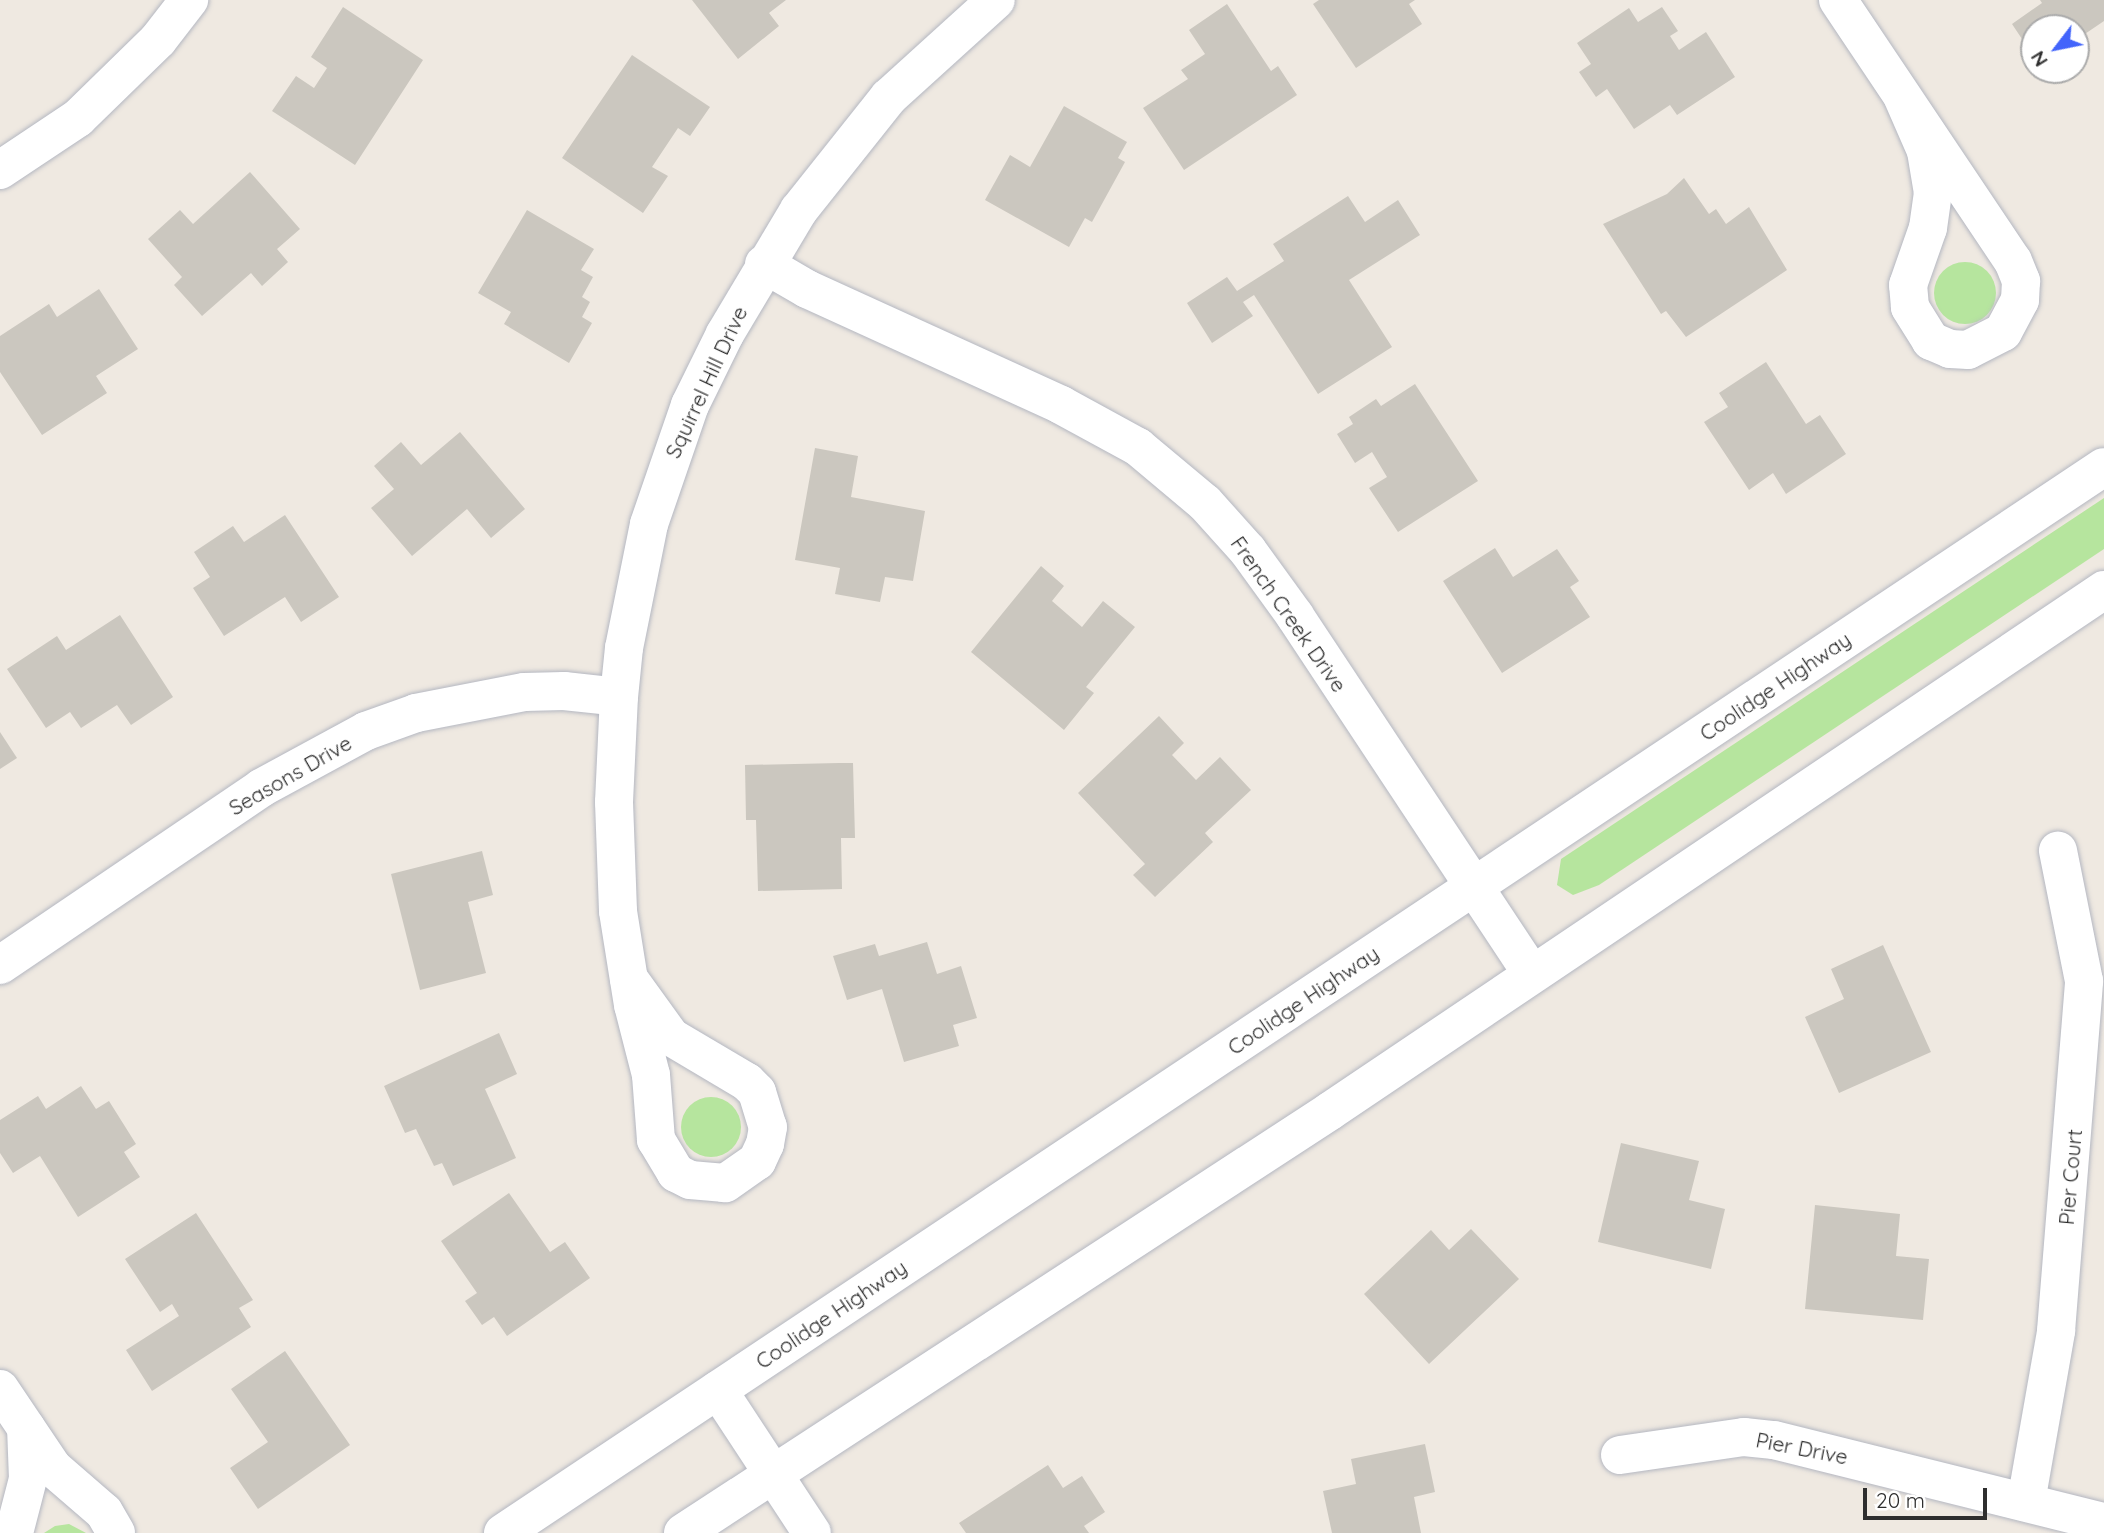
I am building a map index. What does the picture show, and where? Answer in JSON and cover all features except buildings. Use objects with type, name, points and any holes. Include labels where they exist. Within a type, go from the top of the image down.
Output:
[{"type":"street","points":[[0,170],[78,118],[158,40],[189,0]]},
{"type":"street","name":"Squirrel Hill Drive","points":[[629,979],[671,1037],[757,1092],[768,1127],[765,1144],[757,1161],[725,1183],[690,1180],[676,1173],[663,1157],[656,1140],[651,1075],[629,979],[618,911],[614,802],[620,697],[634,587],[670,456],[724,334],[764,264],[843,151],[889,97],[996,0]]},
{"type":"street","points":[[1838,0],[2012,261],[2021,281],[2020,300],[2003,332],[1968,350],[1950,349],[1931,341],[1910,307],[1908,285],[1928,228],[1933,193],[1926,151],[1903,98]]},
{"type":"street","name":"French Creek Drive","points":[[764,264],[807,289],[1061,405],[1138,447],[1196,495],[1248,551],[1295,616],[1531,973]]},
{"type":"street","name":"Coolidge Highway","points":[[503,1533],[2104,467]]},
{"type":"street","points":[[684,1533],[1330,1111],[1531,973],[2104,590]]},
{"type":"street","name":"Seasons Drive","points":[[0,965],[261,788],[366,731],[416,713],[524,692],[564,691],[620,697]]},
{"type":"street","name":"Pier Court","points":[[2026,1502],[2056,1331],[2084,981],[2058,851]]},
{"type":"street","points":[[0,1389],[53,1468],[104,1513],[116,1533]]},
{"type":"street","points":[[718,1390],[812,1533]]},
{"type":"street","points":[[14,1533],[28,1479],[26,1428]]},
{"type":"street","name":"Pier Drive","points":[[1620,1455],[1754,1438],[1807,1446],[2104,1522]]},
{"type":"green space","points":[[1965,262],[1977,264],[1987,271],[1994,281],[1994,305],[1987,315],[1977,322],[1965,324],[1953,322],[1943,315],[1936,305],[1934,293],[1936,281],[1943,271],[1953,264]]},
{"type":"green space","points":[[2104,498],[2104,549],[1599,885],[1573,895],[1557,885],[1561,859]]},
{"type":"green space","points":[[705,1097],[717,1097],[736,1110],[741,1127],[739,1139],[728,1152],[717,1157],[705,1157],[686,1144],[681,1133],[681,1121],[694,1102]]},
{"type":"green space","points":[[69,1524],[86,1533],[44,1533],[55,1526]]}]
